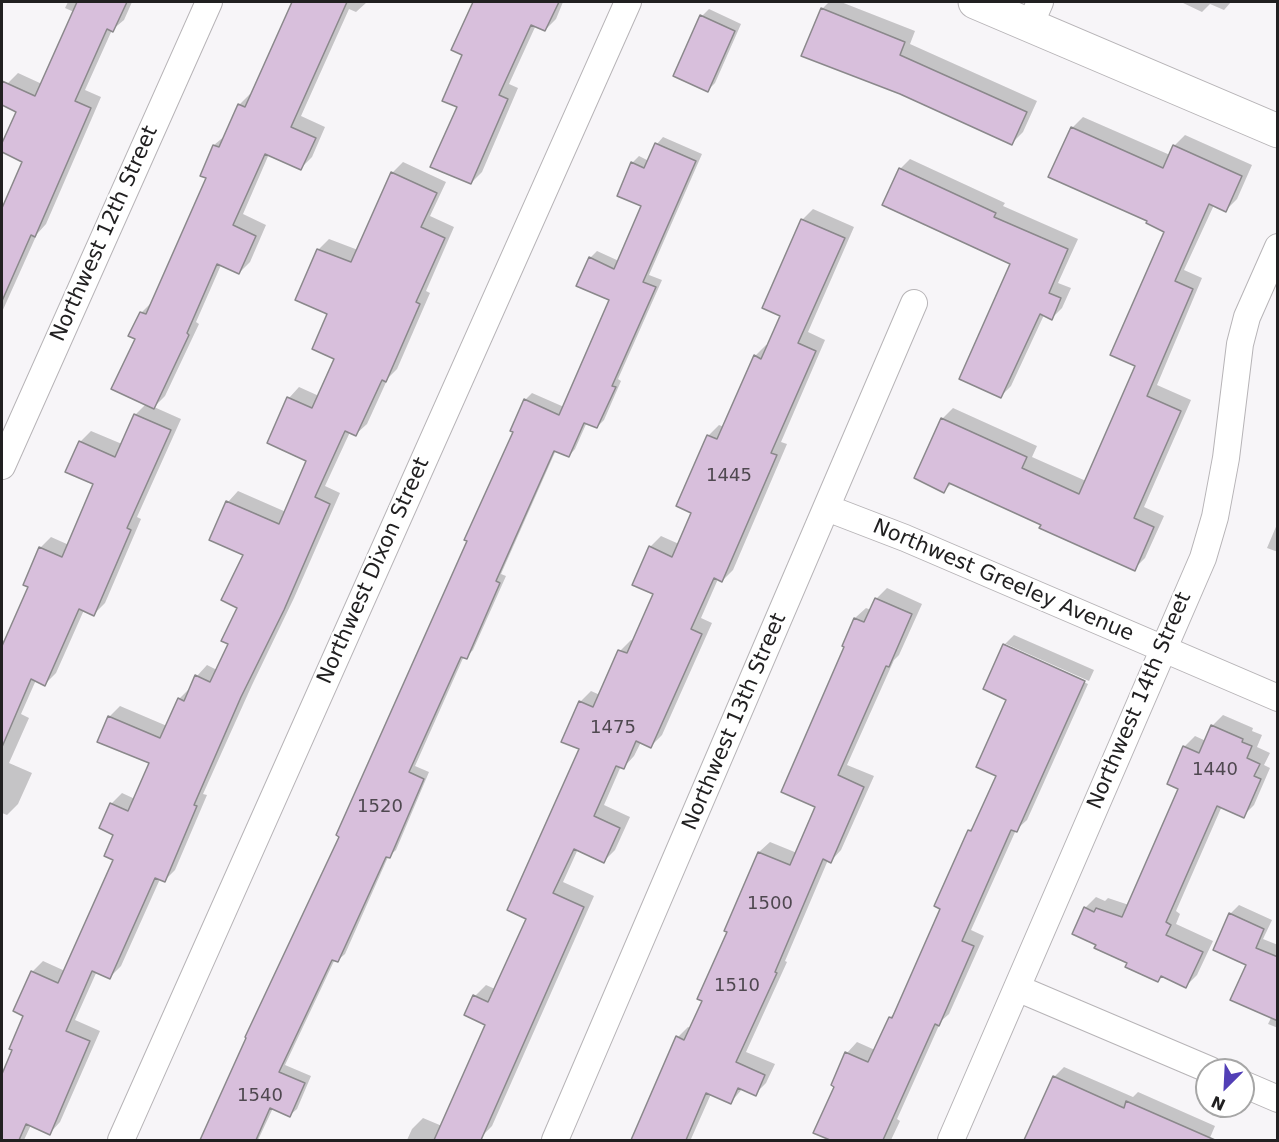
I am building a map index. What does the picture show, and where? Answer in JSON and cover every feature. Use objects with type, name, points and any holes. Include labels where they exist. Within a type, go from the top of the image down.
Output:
[{"type":"main road","points":[[975,2],[1035,13],[1278,131]]},
{"type":"street","name":"Northwest 12th Street","points":[[2,466],[209,2]]},
{"type":"street","name":"Northwest Dixon Street","points":[[121,1140],[628,2]]},
{"type":"street","name":"Northwest 14th Street","points":[[951,1140],[1203,558],[1215,517],[1226,458],[1240,344],[1247,317],[1278,247]]},
{"type":"street","name":"Northwest 13th Street","points":[[555,1140],[914,303]]},
{"type":"street","name":"Northwest Greeley Avenue","points":[[827,508],[916,543],[1278,698]]},
{"type":"street","points":[[1017,988],[1195,1064]]},
{"type":"street","points":[[1255,1089],[1278,1099]]},
{"type":"building","points":[[77,2],[127,2],[113,32],[107,29],[75,101],[91,108],[35,237],[31,235],[2,301],[2,208],[22,162],[2,152],[2,143],[16,112],[2,105],[2,81],[35,96]]},
{"type":"building","points":[[292,2],[347,2],[291,127],[316,138],[301,170],[265,154],[233,225],[256,236],[239,274],[217,264],[187,333],[189,335],[154,409],[111,389],[135,339],[128,336],[140,312],[146,314],[206,178],[200,176],[213,145],[219,147],[238,104],[245,107]]},
{"type":"building","points":[[473,2],[559,2],[545,31],[531,25],[499,95],[508,99],[471,184],[430,167],[457,107],[442,101],[462,55],[451,50]]},
{"type":"building","points":[[821,8],[905,42],[900,55],[1027,112],[1012,145],[900,94],[801,56]]},
{"type":"building","points":[[700,15],[735,31],[708,92],[673,76]]},
{"type":"building","points":[[1071,127],[1163,168],[1173,145],[1242,176],[1226,212],[1209,204],[1175,281],[1193,289],[1147,396],[1181,411],[1134,518],[1154,527],[1135,571],[1039,528],[1041,525],[949,483],[944,493],[914,478],[941,418],[1027,457],[1022,468],[1079,494],[1135,366],[1110,355],[1164,232],[1146,223],[1147,221],[1048,177]]},
{"type":"building","points":[[655,143],[696,161],[643,282],[656,287],[612,386],[616,387],[597,428],[584,423],[569,457],[554,451],[496,581],[500,583],[467,659],[461,657],[409,772],[424,779],[390,858],[386,857],[338,962],[332,960],[279,1072],[305,1083],[290,1117],[270,1108],[256,1140],[200,1140],[245,1037],[339,837],[336,835],[467,541],[464,540],[513,432],[510,431],[524,399],[559,415],[609,300],[576,286],[589,257],[614,269],[641,206],[617,196],[631,162],[644,168]]},
{"type":"building","points":[[899,168],[996,213],[994,217],[1068,249],[1049,293],[1061,298],[1052,320],[1040,314],[1001,398],[959,379],[1010,264],[882,205]]},
{"type":"building","points":[[391,172],[437,193],[421,227],[445,238],[416,302],[420,304],[386,382],[382,380],[356,436],[345,431],[315,497],[330,504],[284,610],[241,697],[194,805],[197,806],[165,882],[155,878],[110,979],[92,971],[66,1031],[90,1041],[50,1135],[26,1124],[19,1140],[2,1140],[2,1074],[12,1050],[9,1049],[23,1016],[13,1011],[31,971],[58,983],[113,860],[104,856],[113,835],[99,828],[110,803],[128,811],[149,763],[97,742],[108,716],[160,738],[178,698],[184,701],[195,675],[210,682],[228,644],[221,641],[237,608],[221,600],[243,555],[209,540],[226,501],[279,524],[306,461],[267,443],[287,397],[312,408],[334,359],[312,349],[327,314],[295,300],[317,249],[351,262]]},
{"type":"building","points":[[801,219],[845,238],[798,343],[816,351],[771,453],[777,455],[722,582],[714,578],[691,629],[702,634],[651,748],[636,741],[624,769],[616,766],[594,816],[620,828],[604,863],[574,849],[553,893],[584,907],[481,1140],[434,1140],[485,1025],[464,1015],[473,995],[488,1002],[526,919],[507,910],[579,749],[561,742],[579,701],[593,707],[618,650],[627,653],[653,594],[632,585],[649,546],[672,557],[691,513],[676,506],[707,435],[717,439],[754,355],[761,359],[780,316],[762,308]]},
{"type":"building","points":[[134,414],[171,430],[127,528],[131,530],[94,616],[79,609],[45,686],[31,679],[2,747],[2,646],[28,587],[23,585],[39,547],[62,557],[93,484],[65,472],[79,441],[115,457]]},
{"type":"building","points":[[875,598],[912,614],[889,667],[886,666],[838,775],[864,787],[831,863],[823,859],[775,972],[777,973],[736,1062],[765,1075],[756,1096],[738,1088],[731,1104],[706,1093],[686,1140],[631,1140],[676,1036],[684,1040],[702,1001],[697,999],[727,932],[724,931],[758,852],[790,865],[815,807],[781,792],[844,647],[842,646],[854,618],[864,622]]},
{"type":"building","points":[[1003,644],[1085,681],[1017,832],[1011,830],[962,941],[974,946],[939,1026],[935,1024],[883,1140],[830,1140],[813,1133],[834,1087],[831,1085],[845,1052],[868,1062],[889,1017],[892,1018],[940,909],[934,906],[968,830],[971,831],[996,776],[976,767],[1006,700],[983,689]]},
{"type":"building","points":[[1211,725],[1243,739],[1242,742],[1252,746],[1247,758],[1260,764],[1254,776],[1261,779],[1244,818],[1217,806],[1166,922],[1171,925],[1166,935],[1203,952],[1186,988],[1161,976],[1158,982],[1125,967],[1127,963],[1094,948],[1096,945],[1072,934],[1084,907],[1094,912],[1096,908],[1122,917],[1178,789],[1167,784],[1183,746],[1199,753]]},
{"type":"building","points":[[1229,913],[1264,929],[1256,948],[1278,957],[1278,1021],[1230,1000],[1246,965],[1213,950]]},
{"type":"building","points":[[1053,1076],[1124,1108],[1126,1101],[1215,1140],[1024,1140]]}]
